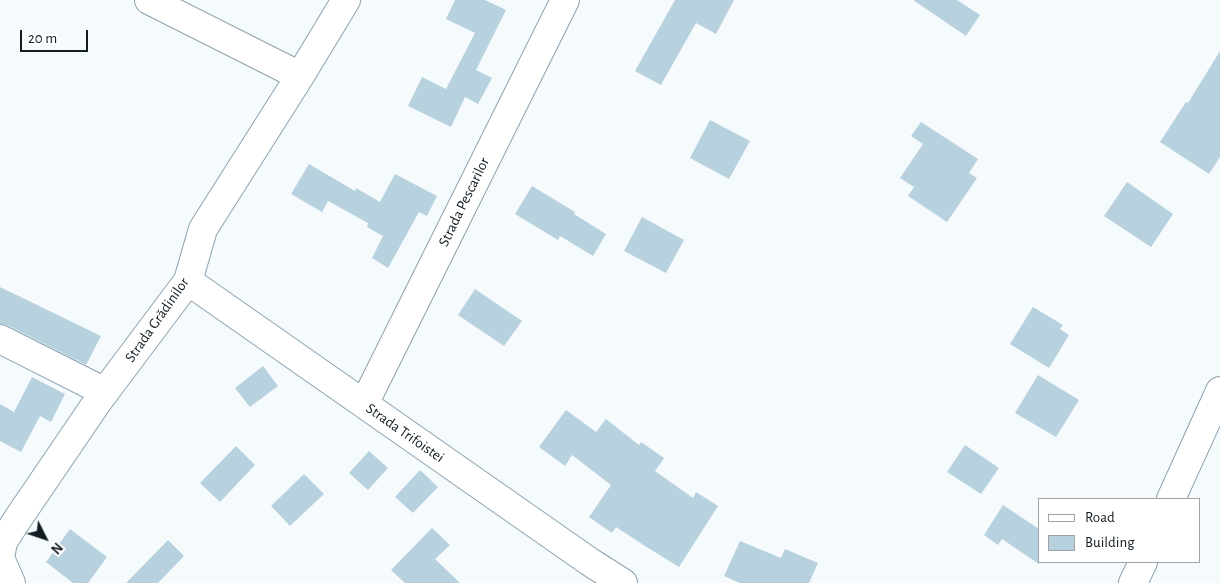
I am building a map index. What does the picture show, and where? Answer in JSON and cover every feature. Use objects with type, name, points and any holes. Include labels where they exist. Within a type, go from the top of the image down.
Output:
[{"type":"street","points":[[150,0],[300,76]]},
{"type":"street","name":"Strada Grădinilor","points":[[7,580],[0,558],[3,542],[105,392],[188,281],[203,229],[346,0]]},
{"type":"street","name":"Strada Pescarilor","points":[[364,404],[565,0]]},
{"type":"street","name":"Strada Trifoistei","points":[[188,281],[590,562],[623,583]]},
{"type":"street","points":[[0,339],[105,392]]},
{"type":"street","points":[[1171,498],[1220,392]]},
{"type":"street","points":[[1133,583],[1143,563]]},
{"type":"building","points":[[455,0],[485,0],[506,10],[476,70],[492,78],[478,104],[465,97],[451,127],[408,106],[422,77],[446,89],[475,33],[446,19]]},
{"type":"building","points":[[675,0],[734,0],[716,34],[696,23],[661,85],[635,71]]},
{"type":"building","points":[[913,0],[957,0],[980,15],[966,36]]},
{"type":"building","points":[[1220,51],[1220,157],[1209,174],[1160,142],[1186,102],[1188,103]]},
{"type":"building","points":[[710,120],[750,141],[729,179],[690,158]]},
{"type":"building","points":[[921,122],[978,159],[969,173],[977,178],[947,222],[908,196],[914,187],[900,178],[923,144],[911,136]]},
{"type":"building","points":[[309,164],[355,191],[356,188],[380,202],[395,174],[437,196],[427,216],[419,212],[388,268],[372,258],[383,236],[367,227],[368,223],[328,201],[322,212],[291,194]]},
{"type":"building","points":[[1127,182],[1173,214],[1151,247],[1104,216]]},
{"type":"building","points":[[532,186],[575,212],[574,214],[606,234],[593,256],[560,236],[558,240],[515,214]]},
{"type":"building","points":[[642,217],[684,240],[666,273],[624,251]]},
{"type":"building","points":[[0,287],[101,336],[86,365],[7,325],[0,324]]},
{"type":"building","points":[[475,289],[522,321],[504,346],[458,315]]},
{"type":"building","points":[[1033,307],[1063,325],[1060,329],[1069,335],[1049,368],[1010,344]]},
{"type":"building","points":[[263,366],[278,386],[250,407],[235,388]]},
{"type":"building","points":[[1038,375],[1079,400],[1056,437],[1015,413]]},
{"type":"building","points":[[32,377],[65,394],[51,422],[40,416],[21,452],[0,441],[0,404],[14,412]]},
{"type":"building","points":[[566,410],[596,432],[606,419],[639,445],[641,442],[664,458],[655,471],[693,498],[696,492],[718,506],[679,567],[616,527],[612,533],[589,517],[611,485],[572,455],[565,466],[539,447]]},
{"type":"building","points":[[965,445],[999,468],[981,494],[947,472]]},
{"type":"building","points":[[236,446],[255,465],[220,502],[200,483]]},
{"type":"building","points":[[369,451],[388,468],[368,490],[349,473]]},
{"type":"building","points":[[420,470],[438,487],[413,513],[395,497]]},
{"type":"building","points":[[304,474],[324,494],[290,526],[271,506]]},
{"type":"building","points":[[1003,505],[1038,528],[1039,564],[1002,539],[998,545],[984,535]]},
{"type":"building","points":[[432,528],[450,545],[435,559],[460,583],[405,583],[391,570]]},
{"type":"building","points":[[70,529],[107,557],[88,583],[73,583],[46,562]]},
{"type":"building","points":[[168,540],[184,556],[158,583],[126,583]]},
{"type":"building","points":[[740,541],[781,558],[785,549],[818,563],[809,583],[740,583],[724,576]]}]
